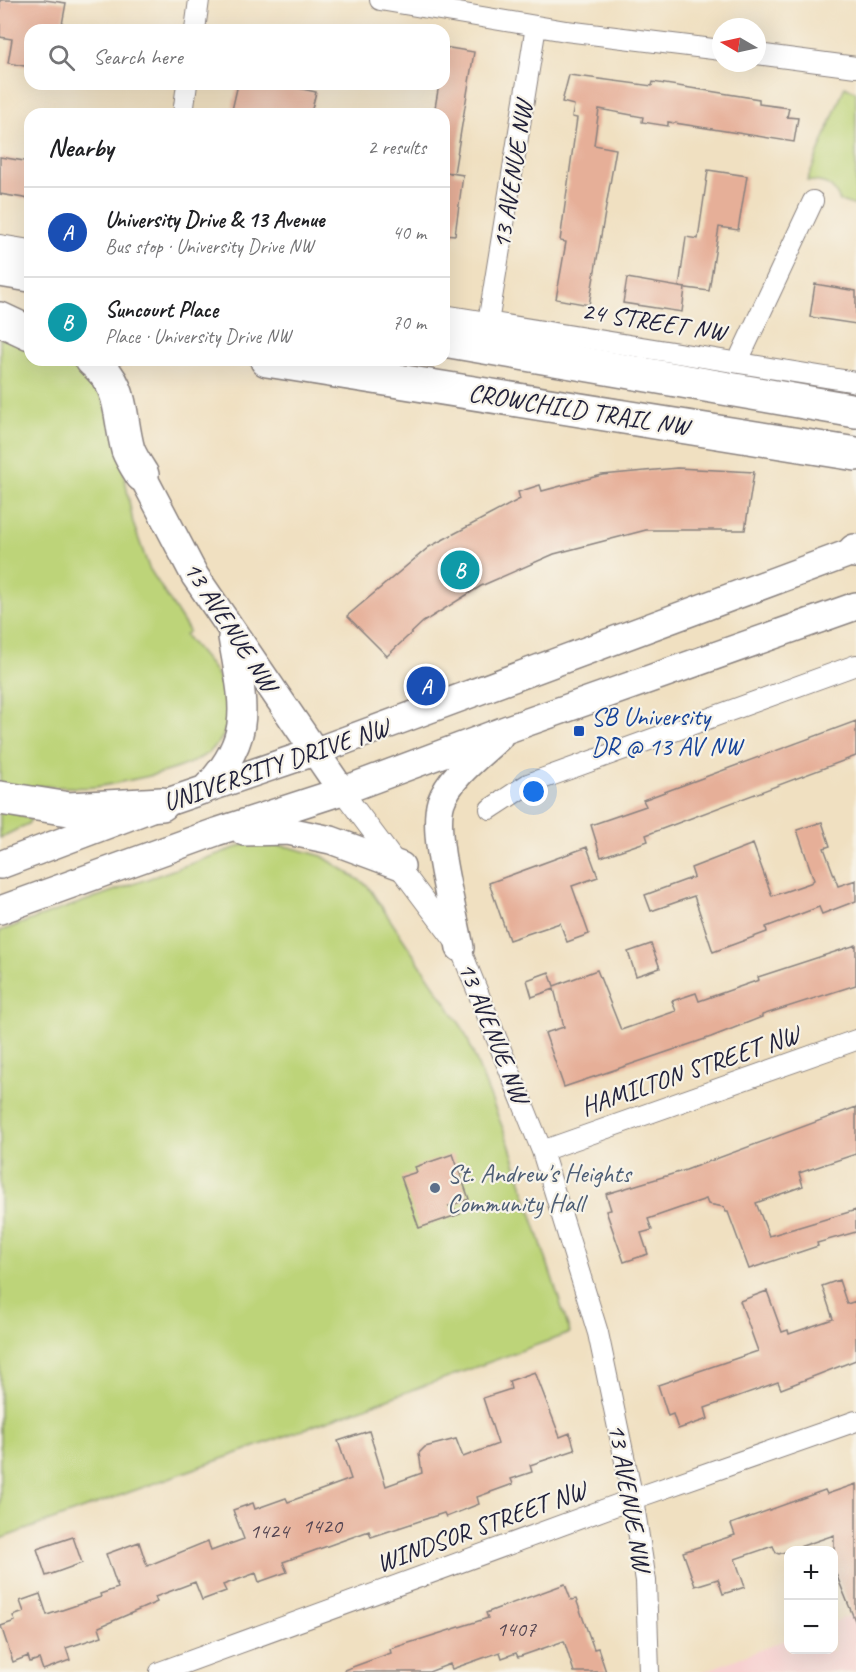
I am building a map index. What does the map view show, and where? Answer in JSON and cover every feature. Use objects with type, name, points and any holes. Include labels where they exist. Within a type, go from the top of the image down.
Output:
[{"type":"highway","points":[[0,270],[24,273]]},
{"type":"highway","points":[[0,319],[24,322]]},
{"type":"highway","points":[[0,319],[24,330]]},
{"type":"highway","name":"CROWCHILD TRAIL NW","points":[[450,341],[856,411]]},
{"type":"highway","points":[[98,366],[114,384],[120,402],[129,452],[142,475]]},
{"type":"highway","name":"CROWCHILD TRAIL NW","points":[[305,366],[856,454]]},
{"type":"highway","points":[[0,798],[69,809],[162,804]]},
{"type":"street","points":[[196,24],[199,0]]},
{"type":"street","points":[[380,0],[536,26],[712,49]]},
{"type":"street","name":"13 AVENUE NW","points":[[488,323],[536,26]]},
{"type":"street","points":[[766,55],[856,67]]},
{"type":"street","points":[[184,108],[186,90]]},
{"type":"street","points":[[738,361],[813,201]]},
{"type":"street","points":[[0,244],[24,249]]},
{"type":"street","name":"24 STREET NW","points":[[450,316],[738,361],[856,382]]},
{"type":"street","name":"13 AVENUE NW","points":[[142,475],[195,576],[314,752],[460,948],[542,1151],[598,1333],[633,1499],[646,1581],[649,1672]]},
{"type":"street","name":"UNIVERSITY DRIVE NW","points":[[0,865],[162,804],[314,752],[856,551]]},
{"type":"street","name":"UNIVERSITY DRIVE NW","points":[[0,910],[216,832],[342,791],[508,729],[856,606]]},
{"type":"street","points":[[203,790],[221,772],[240,738],[243,702],[230,627]]},
{"type":"street","points":[[490,809],[528,784],[856,665]]},
{"type":"street","points":[[460,948],[438,824],[442,801],[451,784],[508,729]]},
{"type":"street","points":[[216,832],[288,831],[331,840],[401,866]]},
{"type":"street","name":"HAMILTON STREET NW","points":[[542,1151],[856,1040]]},
{"type":"street","name":"WINDSOR STREET NW","points":[[160,1672],[190,1667],[633,1499],[856,1420]]},
{"type":"shaded area","points":[[856,1613],[856,1672],[702,1672],[784,1641],[784,1654],[838,1654],[838,1620]]},
{"type":"green space","points":[[845,86],[856,92],[856,206],[840,201],[831,187],[807,181]]},
{"type":"green space","points":[[0,338],[24,342],[24,366],[87,366],[93,371],[119,445],[133,523],[149,568],[189,631],[185,635],[215,671],[226,695],[229,714],[226,730],[207,754],[193,762],[161,773],[95,787],[35,786],[30,790],[0,785]]},
{"type":"green space","points":[[0,807],[31,819],[28,824],[0,838]]},
{"type":"green space","points":[[252,842],[289,847],[322,856],[367,885],[464,1030],[509,1144],[570,1333],[0,1539],[0,931]]},
{"type":"building","points":[[0,0],[44,0],[66,3],[62,24],[24,24],[24,66],[8,63],[12,39],[0,37]]},
{"type":"building","points":[[450,48],[474,52],[454,173],[450,173],[450,108],[435,108],[438,90],[450,90]]},
{"type":"building","points":[[569,75],[652,86],[653,82],[759,99],[759,104],[789,108],[787,117],[798,118],[794,142],[668,122],[668,126],[642,122],[643,117],[599,109],[594,145],[616,149],[589,305],[556,299],[566,242],[560,241],[577,118],[572,117],[574,105],[562,102]]},
{"type":"building","points":[[237,90],[316,92],[312,108],[232,108]]},
{"type":"building","points":[[0,157],[24,161],[24,198],[0,194]]},
{"type":"building","points":[[708,170],[747,176],[738,230],[719,227],[709,291],[679,287],[686,237],[698,239]]},
{"type":"building","points":[[450,173],[463,175],[455,235],[450,235]]},
{"type":"building","points":[[627,278],[685,288],[682,312],[623,303]]},
{"type":"building","points":[[815,284],[856,291],[856,324],[810,317]]},
{"type":"building","points":[[677,468],[754,472],[745,530],[646,530],[554,554],[481,586],[423,622],[387,656],[347,616],[429,547],[520,499],[518,492],[540,485],[542,491],[602,475]]},
{"type":"building","points":[[856,721],[856,756],[646,835],[648,841],[601,857],[591,825],[646,806],[643,800]]},
{"type":"building","points":[[822,822],[830,846],[824,848],[838,886],[856,880],[856,901],[822,914],[819,907],[766,927],[767,932],[713,952],[694,896],[651,911],[645,895],[694,877],[691,868],[753,844],[772,896],[810,883],[814,880],[797,830]]},
{"type":"building","points":[[587,847],[598,877],[572,886],[589,934],[567,942],[560,923],[509,940],[489,883]]},
{"type":"building","points":[[651,944],[660,968],[636,976],[628,952]]},
{"type":"building","points":[[856,945],[856,985],[762,1015],[762,1017],[711,1037],[564,1087],[545,1033],[564,1027],[554,989],[532,997],[527,980],[549,972],[554,986],[597,970],[621,1030],[676,1011],[672,1001],[696,993],[699,1001],[759,980],[758,977]]},
{"type":"building","points":[[856,1107],[856,1154],[799,1173],[803,1186],[756,1203],[769,1236],[856,1210],[856,1232],[817,1243],[818,1246],[749,1269],[728,1212],[724,1207],[708,1204],[706,1199],[648,1219],[652,1230],[641,1233],[648,1254],[624,1262],[606,1211],[611,1210],[606,1194],[686,1170]]},
{"type":"building","name":"St. Andrew's Heights Community Hall","points":[[453,1154],[469,1199],[449,1206],[460,1214],[419,1228],[401,1177],[417,1172],[415,1167]]},
{"type":"building","points":[[839,1280],[847,1304],[856,1301],[856,1360],[781,1389],[778,1382],[705,1408],[708,1419],[678,1429],[673,1414],[668,1416],[658,1385],[758,1351],[740,1301],[767,1291],[782,1332],[788,1330],[789,1334],[833,1319],[822,1286]]},
{"type":"building","points":[[535,1372],[560,1437],[570,1433],[575,1450],[530,1465],[532,1472],[511,1479],[513,1484],[477,1497],[479,1504],[446,1517],[444,1513],[371,1537],[369,1531],[283,1562],[287,1572],[259,1582],[256,1573],[223,1585],[226,1591],[202,1600],[195,1582],[155,1597],[157,1602],[99,1627],[102,1636],[66,1648],[70,1660],[43,1670],[39,1659],[30,1662],[28,1656],[13,1662],[1,1626],[15,1621],[13,1616],[24,1612],[20,1601],[40,1594],[47,1615],[101,1597],[100,1594],[118,1588],[106,1554],[139,1542],[147,1566],[208,1541],[211,1551],[244,1539],[233,1510],[253,1503],[255,1509],[286,1498],[288,1502],[351,1479],[338,1441],[369,1431],[386,1486],[422,1473],[419,1453],[425,1447],[456,1439],[463,1457],[498,1444],[483,1398],[511,1389],[509,1381]]},
{"type":"building","points":[[856,1484],[856,1623],[838,1579],[838,1546],[834,1546],[834,1535],[802,1546],[784,1546],[784,1552],[779,1554],[773,1546],[735,1559],[745,1587],[723,1594],[718,1579],[695,1586],[683,1552],[735,1535],[731,1524],[825,1490],[827,1494]]},
{"type":"building","points":[[73,1537],[82,1563],[46,1576],[37,1549]]},
{"type":"building","points":[[565,1584],[571,1600],[576,1599],[594,1649],[598,1648],[606,1672],[574,1672],[564,1641],[518,1657],[516,1653],[502,1658],[500,1652],[452,1669],[450,1664],[429,1672],[344,1672],[344,1670],[391,1653],[390,1649],[488,1618],[486,1613]]},
{"type":"place","name":"Suncourt Place","points":[[460,570]]},
{"type":"place","name":"University Drive & 13 Avenue","points":[[426,686]]},
{"type":"place","name":"SB University DR @ 13 AV NW","points":[[579,731]]},
{"type":"place","name":"St. Andrew's Heights Community Hall","points":[[435,1188]]}]
